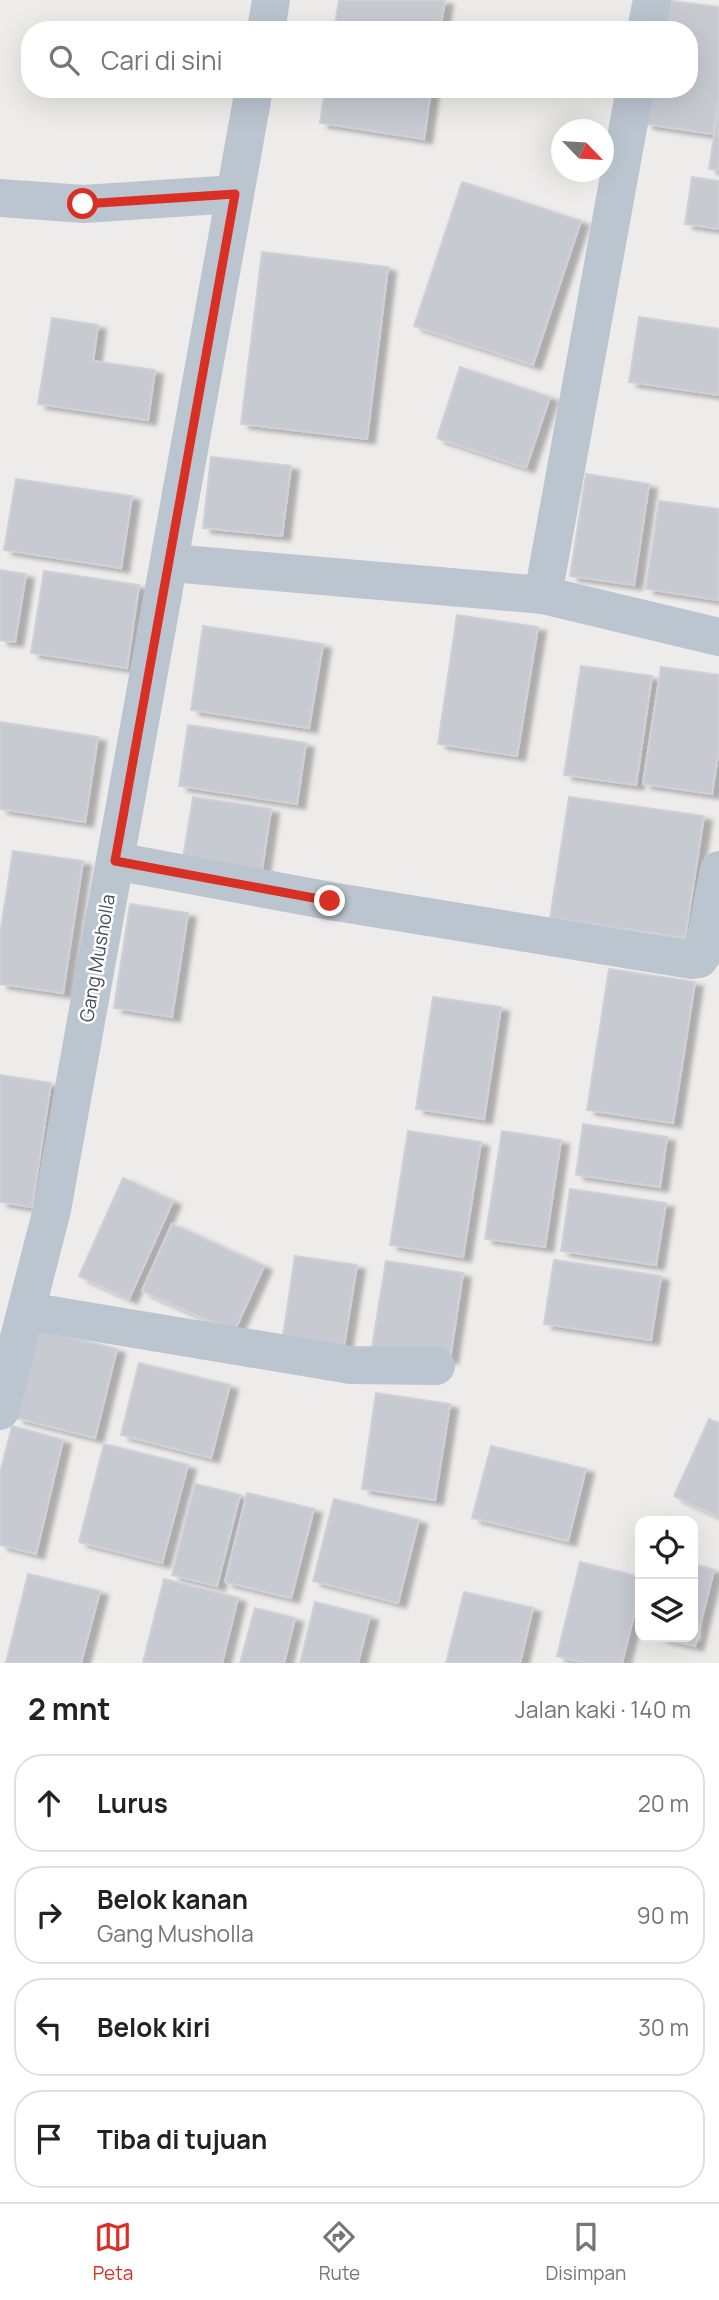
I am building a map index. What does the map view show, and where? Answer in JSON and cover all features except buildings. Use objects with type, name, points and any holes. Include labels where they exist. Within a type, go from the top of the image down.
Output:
[{"type":"street","points":[[268,21],[271,0]]},
{"type":"street","points":[[648,21],[652,0]]},
{"type":"street","name":"Gang Musholla","points":[[0,1410],[52,1210],[252,98]]},
{"type":"street","points":[[543,595],[633,98]]},
{"type":"street","points":[[0,198],[83,204],[235,194]]},
{"type":"street","points":[[170,563],[543,595],[719,637]]},
{"type":"street","points":[[115,861],[330,901],[692,960],[699,959],[703,953],[719,870]]},
{"type":"street","points":[[26,1311],[351,1366],[436,1366]]},
{"type":"route","points":[[83,204],[235,194],[115,861],[330,901]]}]
